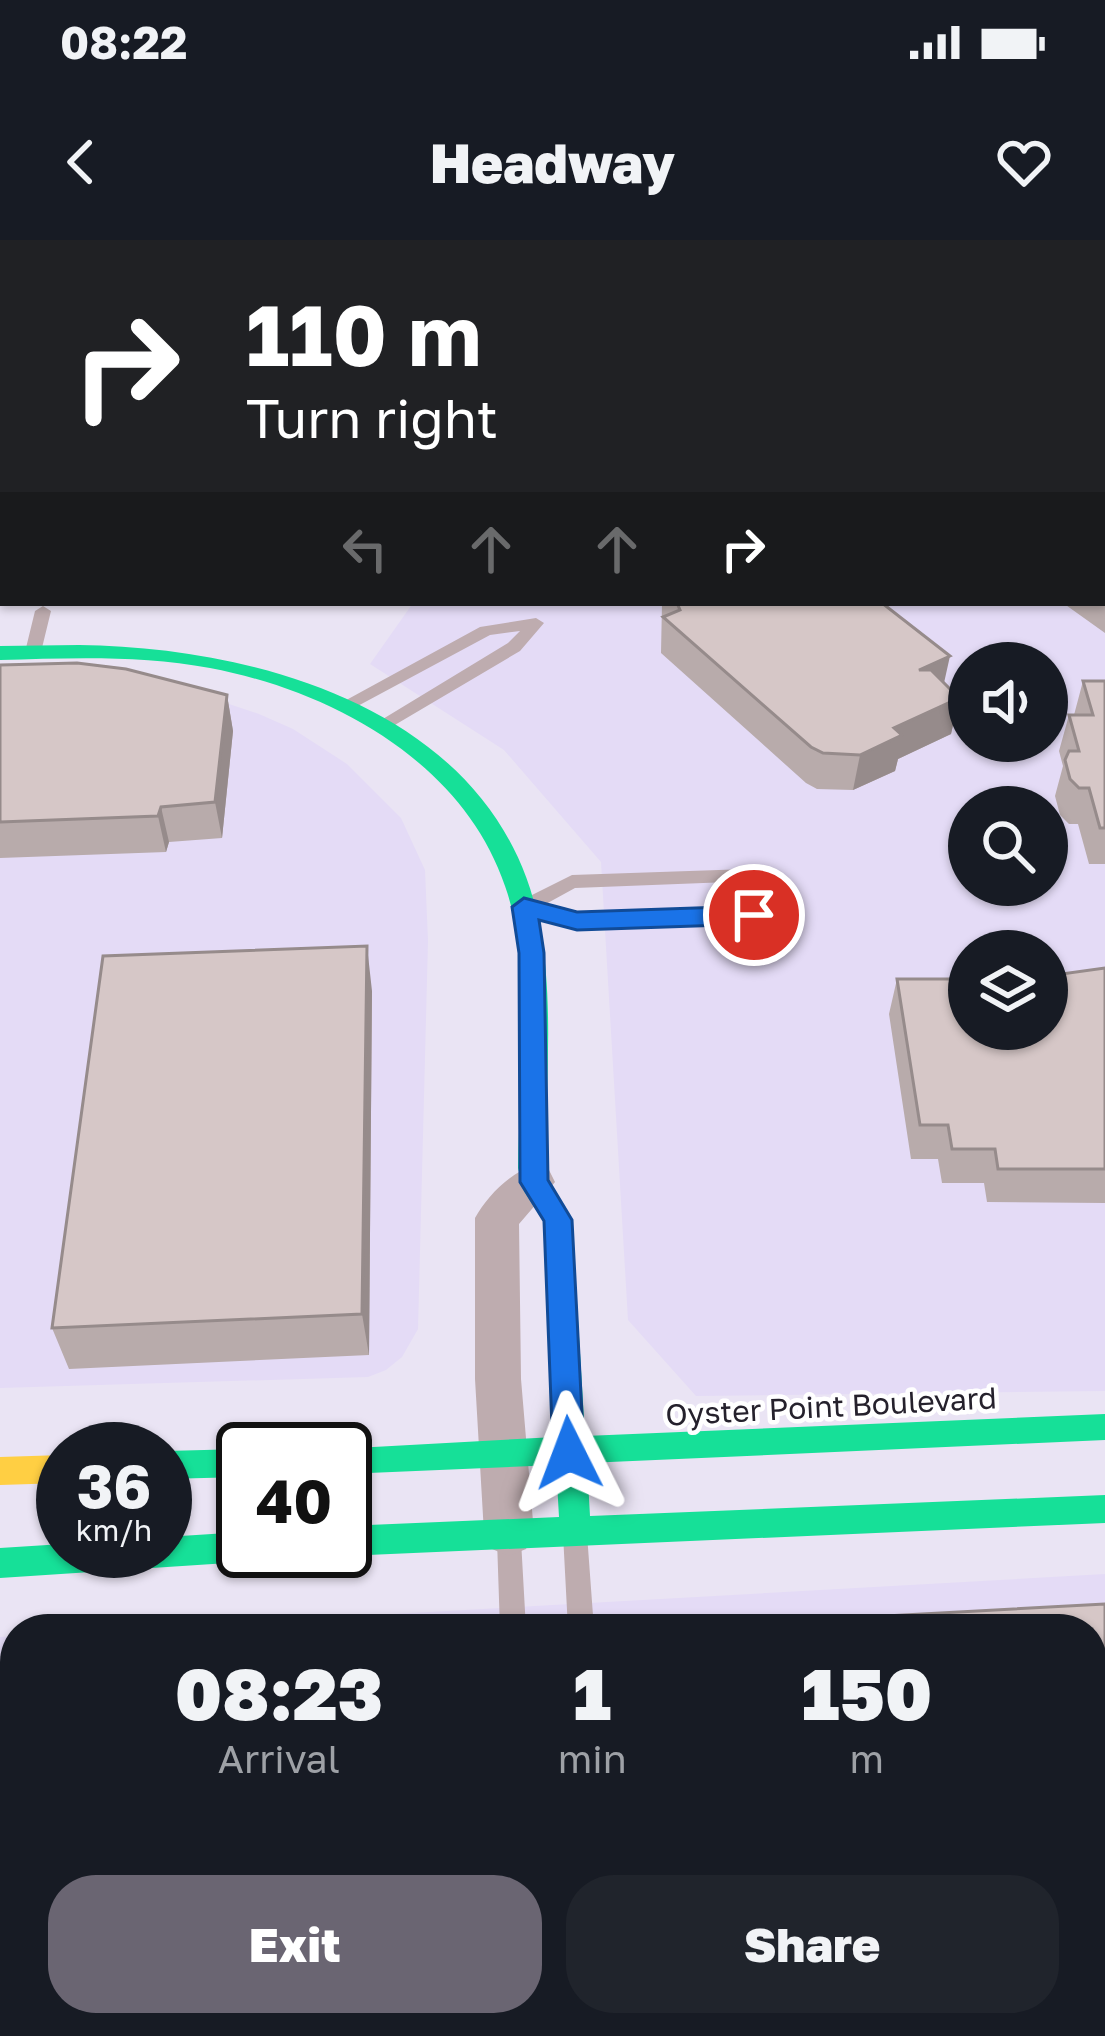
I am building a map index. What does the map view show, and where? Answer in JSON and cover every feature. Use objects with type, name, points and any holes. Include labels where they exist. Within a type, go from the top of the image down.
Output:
[{"type":"street","points":[[0,653],[149,653],[229,665],[304,686],[382,725],[464,790],[501,844],[524,907],[532,953],[534,1182],[558,1220],[575,1531]]},
{"type":"street","points":[[509,1534],[498,1379],[497,1218],[534,1182]]},
{"type":"street","name":"Oyster Point Boulevard","points":[[372,1459],[1105,1427]]},
{"type":"street","points":[[0,1471],[36,1470]]},
{"type":"street","points":[[372,1540],[1105,1509]]},
{"type":"street","points":[[0,1562],[216,1549]]},
{"type":"lane","points":[[32,652],[43,611]]},
{"type":"lane","points":[[348,704],[486,631],[536,623],[514,647],[382,725]]},
{"type":"lane","points":[[524,907],[572,882],[748,877]]},
{"type":"lane","points":[[524,907],[577,921],[754,915]]},
{"type":"lane","points":[[575,1531],[580,1614]]},
{"type":"lane","points":[[509,1534],[512,1614]]},
{"type":"shaded area","points":[[411,606],[1105,606],[1105,1391],[696,1396],[628,1320],[601,862],[504,750],[370,664]]},
{"type":"shaded area","points":[[0,674],[223,702],[259,714],[293,729],[347,764],[401,818],[425,870],[428,941],[418,1329],[402,1357],[386,1370],[368,1377],[0,1388]]},
{"type":"shaded area","points":[[1105,1574],[1105,1614],[392,1614]]},
{"type":"building","points":[[678,606],[886,606],[948,654],[919,670],[931,670],[948,687],[948,703],[894,728],[902,735],[860,755],[823,753],[663,617],[680,610]]},
{"type":"building","points":[[77,663],[126,669],[227,695],[215,802],[161,807],[158,816],[0,822],[0,665]]},
{"type":"building","points":[[1083,681],[1105,681],[1105,828],[1100,828],[1089,788],[1079,788],[1070,779],[1066,762],[1069,751],[1079,751],[1069,715],[1093,715]]},
{"type":"building","points":[[367,946],[362,1314],[52,1328],[103,956]]},
{"type":"building","points":[[1105,968],[1105,1169],[998,1169],[995,1149],[952,1149],[948,1125],[920,1125],[897,979],[948,979],[948,1050],[1068,1050],[1068,973]]},
{"type":"building","points":[[1105,1604],[1105,1614],[921,1614]]},
{"type":"traffic: fast","points":[[0,653],[157,654],[256,671],[304,687],[395,734],[435,765],[470,801],[498,841],[518,887],[532,956],[532,1168],[538,1191],[558,1220],[575,1530]]},
{"type":"traffic: fast","points":[[372,1459],[1105,1427]]},
{"type":"traffic: fast","points":[[192,1464],[216,1464]]},
{"type":"traffic: fast","points":[[372,1540],[1105,1509]]},
{"type":"traffic: fast","points":[[0,1563],[216,1549]]},
{"type":"traffic: slow","points":[[0,1471],[36,1470]]},
{"type":"route","points":[[569,1453],[558,1220],[534,1182],[532,953],[524,907],[577,921],[754,915]]}]
